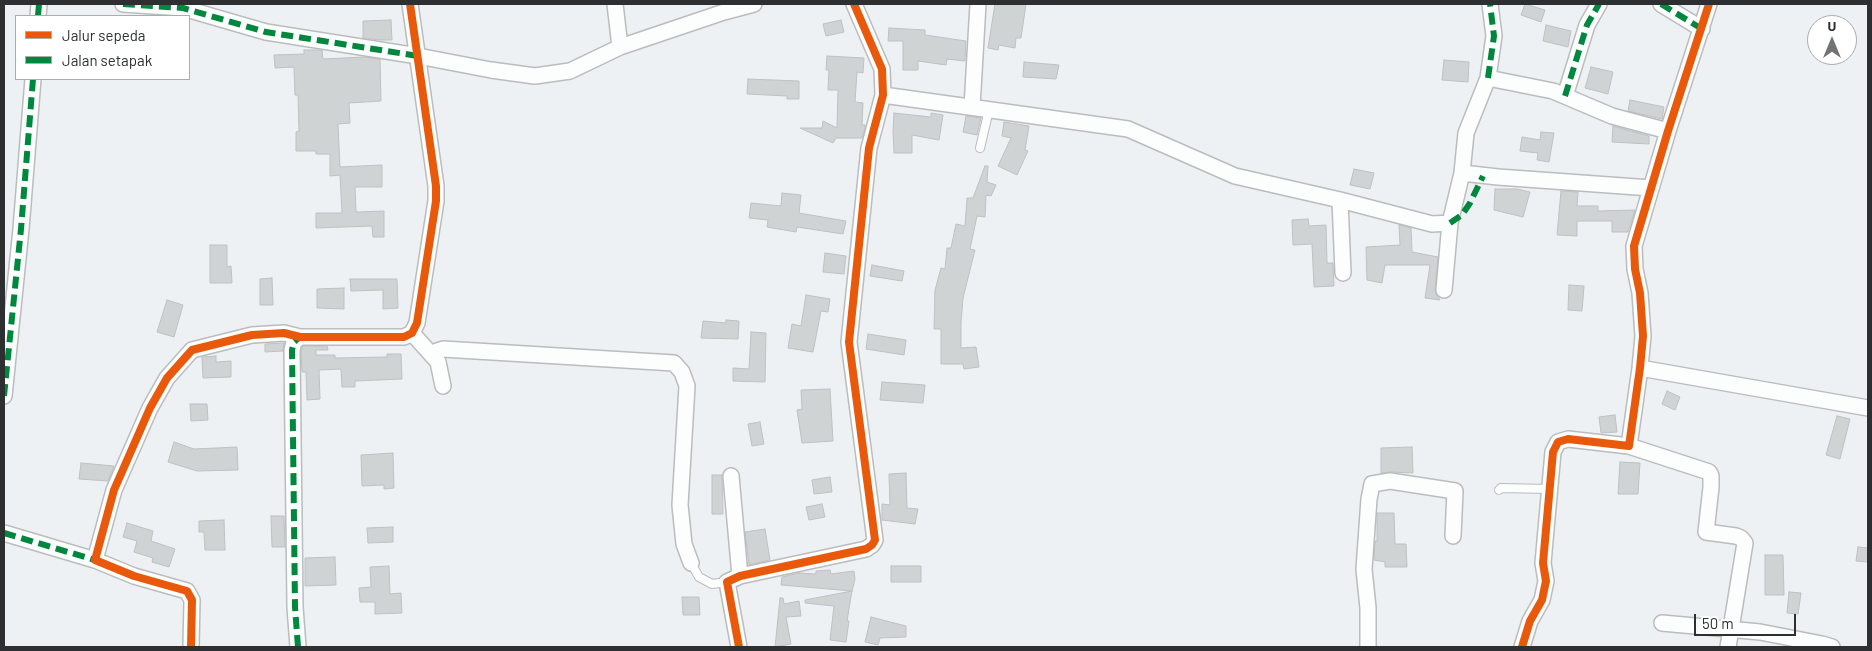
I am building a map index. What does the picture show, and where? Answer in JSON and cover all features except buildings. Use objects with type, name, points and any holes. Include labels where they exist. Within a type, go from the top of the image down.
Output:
[{"type":"street","points":[[123,4],[182,8],[266,32],[535,76],[570,71],[620,47],[724,12],[754,4]]},
{"type":"street","points":[[95,560],[114,490],[150,408],[167,378],[192,350],[252,335],[284,333],[300,337],[404,337],[412,333],[416,323],[436,201],[436,186],[410,4]]},
{"type":"street","points":[[614,4],[620,47]]},
{"type":"street","points":[[734,579],[866,549],[872,546],[875,540],[850,342],[869,148],[883,95],[882,69],[854,4]]},
{"type":"street","points":[[972,107],[978,4]]},
{"type":"street","points":[[1444,290],[1450,223],[1462,173],[1466,133],[1488,78],[1494,36],[1490,4]]},
{"type":"street","points":[[1566,96],[1587,26],[1599,4]]},
{"type":"street","points":[[1661,4],[1702,29]]},
{"type":"street","points":[[1629,446],[1643,336],[1634,246],[1668,131],[1709,4]]},
{"type":"street","points":[[1488,78],[1544,89],[1566,96],[1612,116],[1668,131]]},
{"type":"street","points":[[4,396],[21,229],[33,80]]},
{"type":"street","points":[[883,95],[1128,129],[1235,176],[1340,200],[1432,224],[1450,223]]},
{"type":"street","points":[[1462,173],[1651,188]]},
{"type":"street","points":[[1340,200],[1342,273]]},
{"type":"street","points":[[412,333],[431,353],[440,366],[443,386]]},
{"type":"street","points":[[298,647],[295,607],[292,350],[294,342],[300,337]]},
{"type":"street","points":[[431,353],[448,349],[674,362],[682,372],[687,386],[680,505],[684,544],[691,563]]},
{"type":"street","points":[[1640,368],[1868,408]]},
{"type":"street","points":[[1522,647],[1530,621],[1542,600],[1546,581],[1543,563],[1553,452],[1558,442],[1568,439],[1629,446],[1708,472],[1711,476],[1711,488],[1706,532],[1736,536],[1745,542],[1728,647]]},
{"type":"street","points":[[731,476],[734,579],[739,647]]},
{"type":"street","points":[[1368,647],[1368,608],[1364,569],[1368,499],[1372,484],[1390,481],[1455,491],[1453,536]]},
{"type":"street","points":[[4,533],[95,560],[134,576],[187,591],[192,600],[191,647]]},
{"type":"street","points":[[1662,623],[1760,632],[1832,647]]},
{"type":"lane","points":[[980,148],[989,110]]},
{"type":"lane","points":[[1499,490],[1502,488],[1550,489]]},
{"type":"lane","points":[[691,563],[699,578],[712,584],[734,579]]},
{"type":"marked path","points":[[38,15],[39,4]]},
{"type":"marked path","points":[[123,4],[183,8],[266,32],[418,56]]},
{"type":"marked path","points":[[1488,78],[1494,36],[1490,4]]},
{"type":"marked path","points":[[1565,96],[1587,25],[1599,4]]},
{"type":"marked path","points":[[1661,4],[1702,29]]},
{"type":"marked path","points":[[4,396],[21,229],[33,80]]},
{"type":"marked path","points":[[1450,223],[1462,215],[1483,176]]},
{"type":"marked path","points":[[298,647],[295,607],[292,350],[294,342],[300,337]]},
{"type":"marked path","points":[[4,533],[95,560]]},
{"type":"cycle path","points":[[191,647],[192,600],[187,591],[134,576],[95,560],[114,490],[150,408],[167,378],[192,350],[252,335],[284,333],[300,337],[404,337],[412,333],[417,323],[436,201],[436,186],[410,4]]},
{"type":"cycle path","points":[[739,647],[727,582],[740,576],[866,549],[875,540],[849,342],[869,148],[883,95],[882,69],[854,4]]},
{"type":"cycle path","points":[[1522,647],[1530,621],[1542,600],[1546,581],[1543,563],[1553,452],[1558,442],[1568,439],[1629,446],[1643,336],[1634,246],[1668,131],[1709,4]]}]
